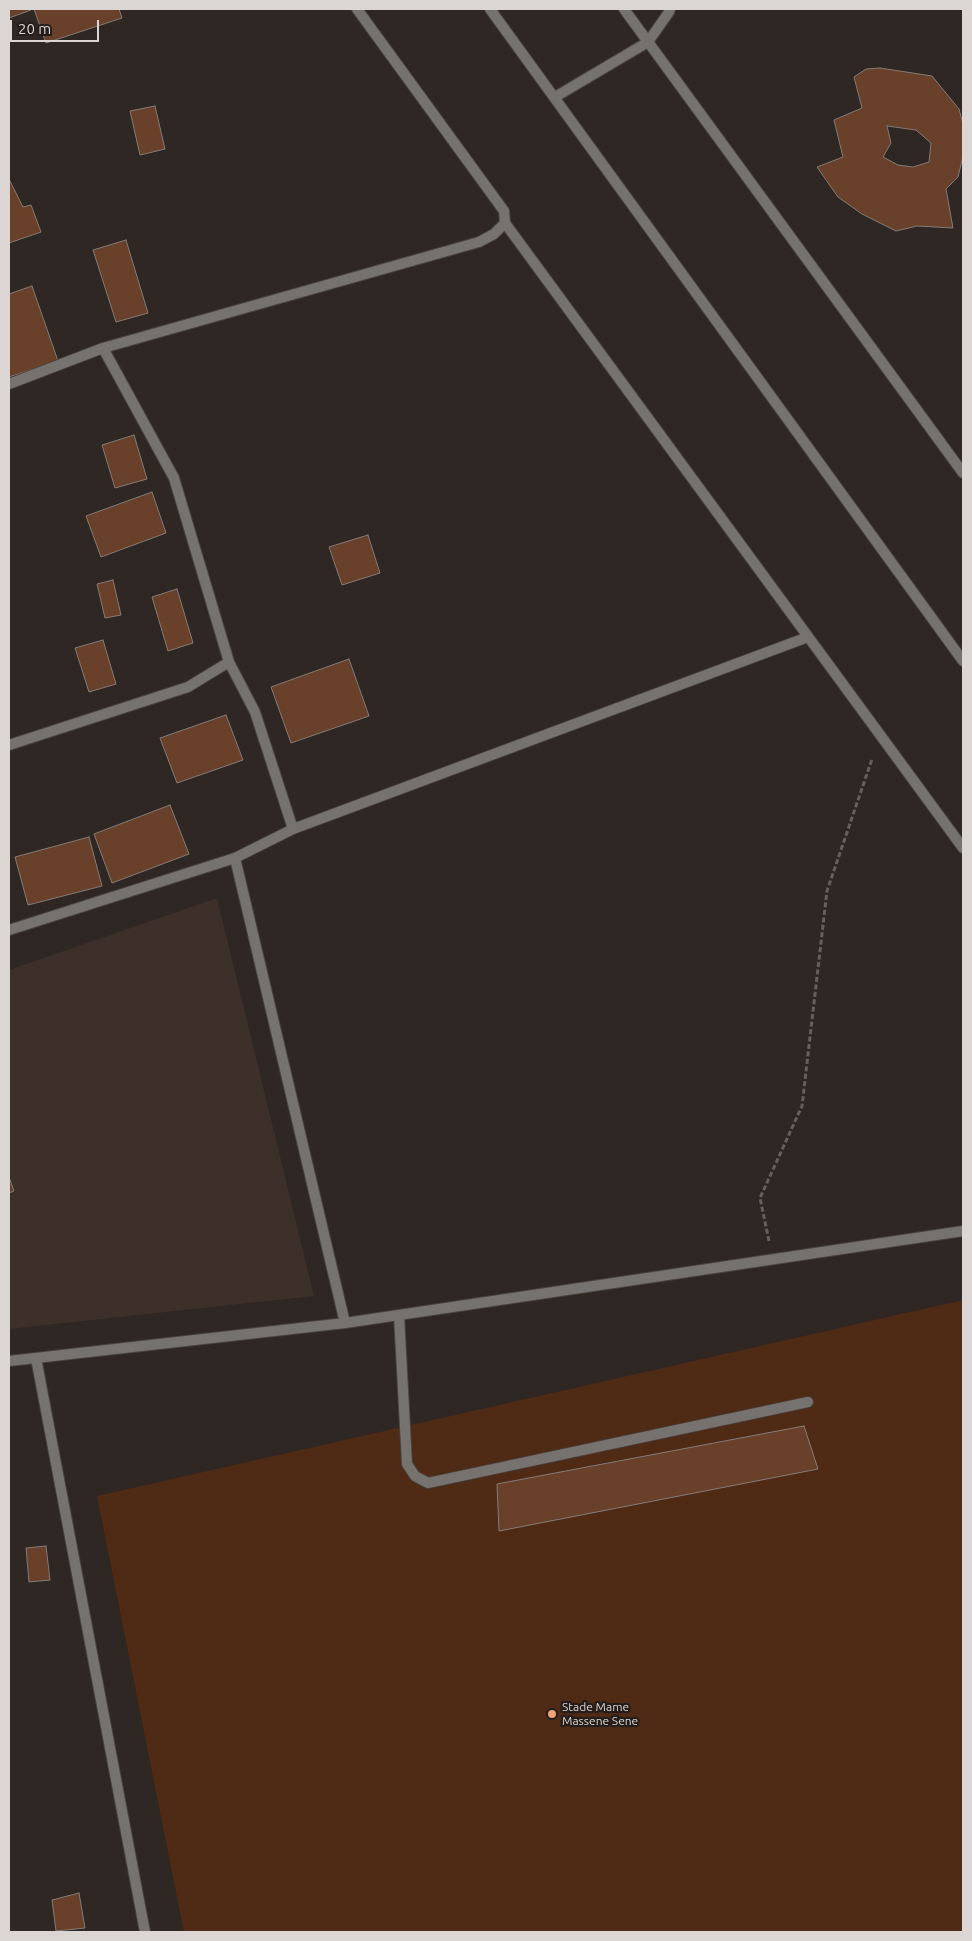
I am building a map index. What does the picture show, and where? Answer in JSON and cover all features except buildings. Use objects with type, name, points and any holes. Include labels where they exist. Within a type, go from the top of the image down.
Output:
[{"type":"street","points":[[357,9],[504,211],[505,223],[963,848]]},
{"type":"street","points":[[490,9],[963,661]]},
{"type":"street","points":[[624,9],[963,473]]},
{"type":"street","points":[[555,97],[648,42],[670,9]]},
{"type":"street","points":[[9,384],[103,348],[479,242],[494,234],[505,223]]},
{"type":"street","points":[[103,348],[174,478],[229,662],[254,712],[293,829]]},
{"type":"street","points":[[9,930],[235,858],[293,829],[808,637]]},
{"type":"street","points":[[9,745],[188,687],[229,662]]},
{"type":"street","points":[[235,858],[345,1323]]},
{"type":"street","points":[[9,1361],[345,1323],[963,1231]]},
{"type":"street","points":[[399,1315],[406,1464],[415,1476],[428,1483],[808,1402]]},
{"type":"street","points":[[36,1358],[145,1932]]},
{"type":"path","points":[[774,1260],[760,1198],[802,1106],[827,891],[880,735]]},
{"type":"shaded area","points":[[217,898],[314,1296],[9,1329],[9,970]]},
{"type":"shaded area","name":"Stade Mame Massene Sene","points":[[963,1300],[963,1932],[184,1932],[97,1496]]},
{"type":"place","name":"Stade Mame Massene Sene","points":[[552,1714]]}]
